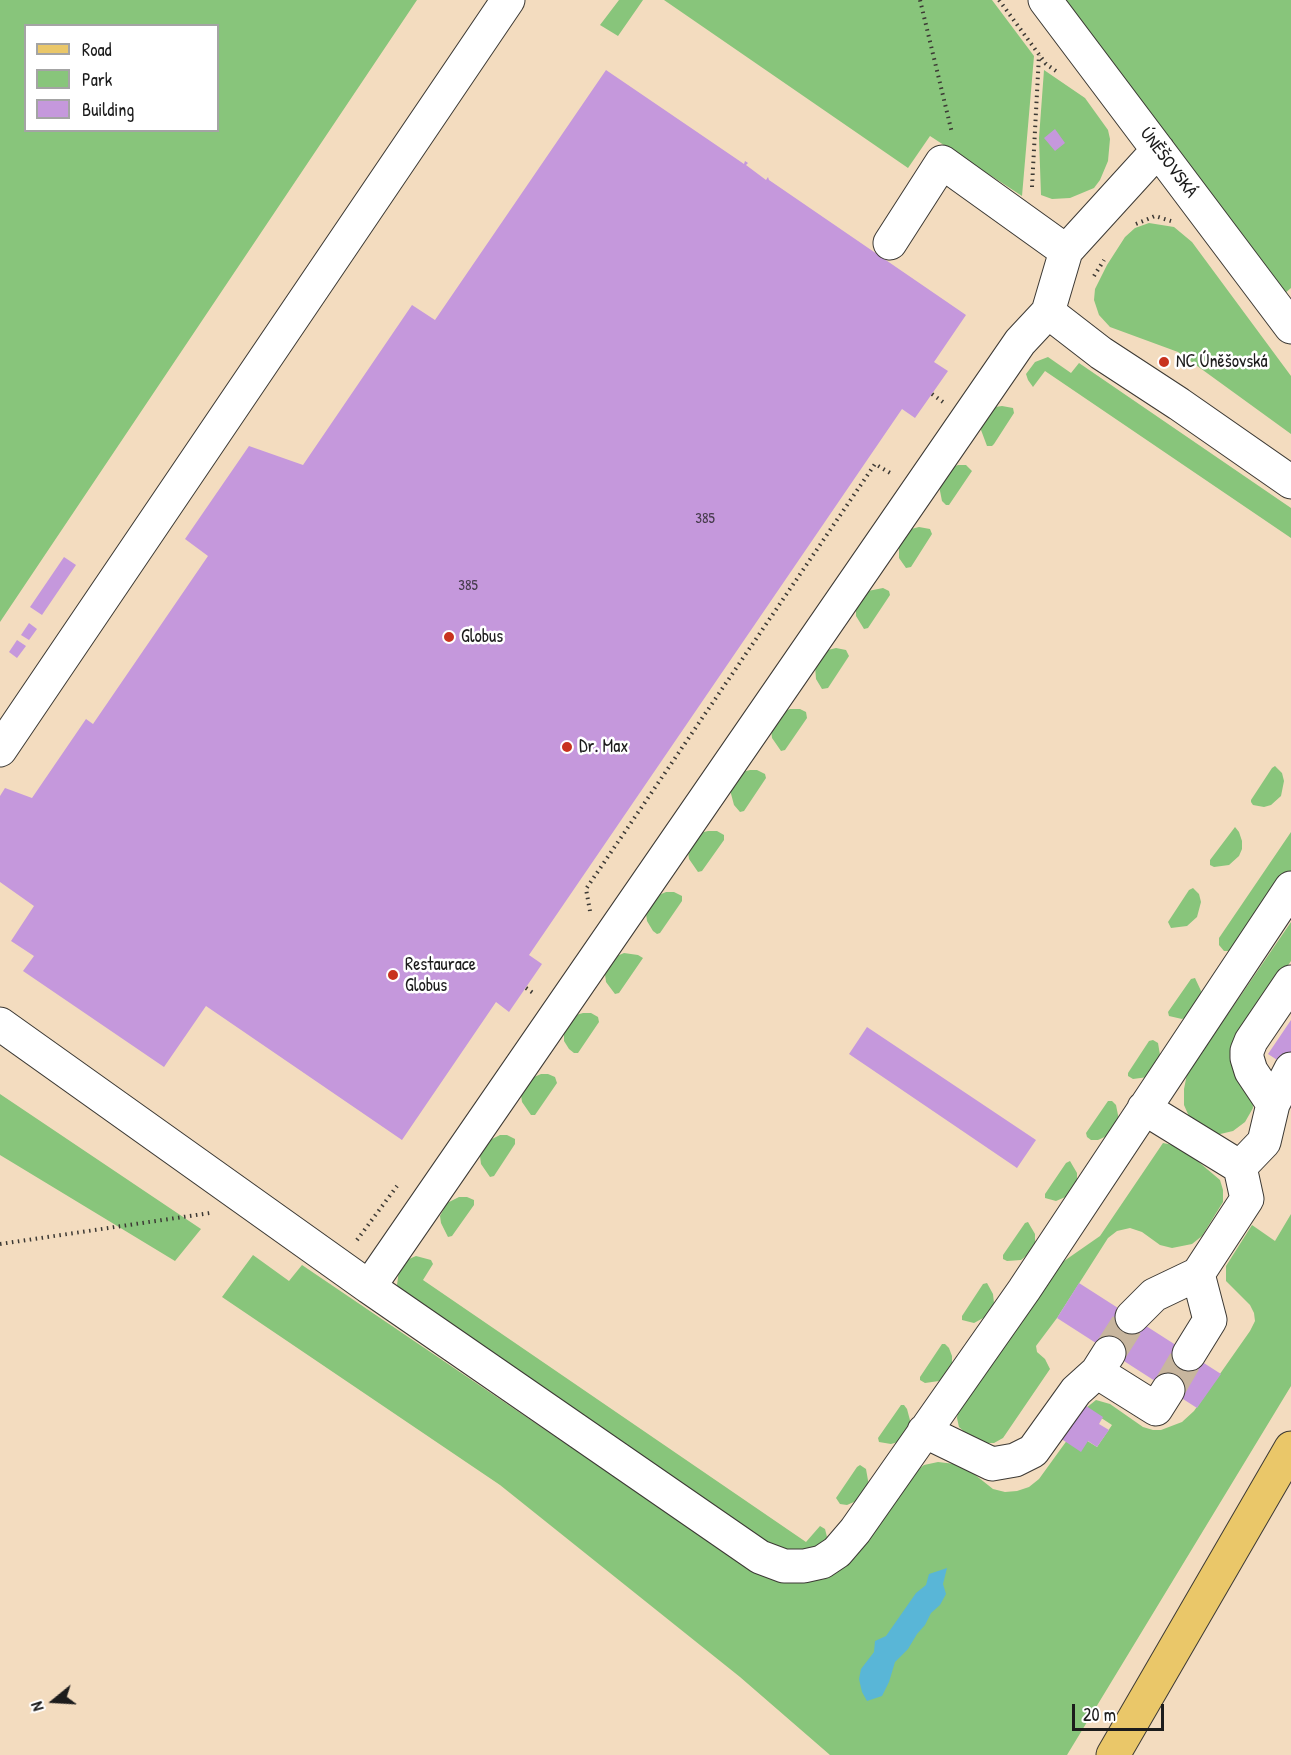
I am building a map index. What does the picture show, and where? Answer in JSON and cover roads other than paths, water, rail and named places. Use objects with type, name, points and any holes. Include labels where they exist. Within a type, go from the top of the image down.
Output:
[{"type":"main road","points":[[1113,1755],[1291,1448]]},
{"type":"street","points":[[0,750],[508,0]]},
{"type":"street","name":"ÚNĚŠOVSKÁ","points":[[1045,0],[1291,327]]},
{"type":"street","points":[[369,1287],[1020,342],[1048,312],[1066,252],[1158,150]]},
{"type":"street","points":[[890,243],[942,162],[1066,252]]},
{"type":"street","points":[[1048,312],[1101,353],[1291,482]]},
{"type":"street","points":[[0,1024],[369,1287],[760,1557],[784,1566],[804,1566],[822,1562],[837,1552],[855,1531],[1065,1230],[1291,888]]},
{"type":"street","points":[[1282,1102],[1251,1071],[1247,1051],[1251,1041],[1291,982]]},
{"type":"street","points":[[1240,1167],[1278,1143],[1282,1102],[1291,1069]]},
{"type":"street","points":[[1132,1317],[1154,1295],[1198,1274],[1247,1199],[1240,1167],[1144,1108]]},
{"type":"street","points":[[1190,1354],[1210,1320],[1198,1274]]},
{"type":"street","points":[[924,1431],[992,1464],[1015,1460],[1034,1451],[1076,1390],[1103,1363],[1156,1409],[1168,1390]]},
{"type":"water","points":[[947,1568],[943,1584],[946,1594],[940,1605],[931,1613],[908,1649],[895,1662],[882,1696],[867,1701],[859,1679],[861,1669],[874,1652],[875,1641],[886,1636],[916,1593],[926,1585],[929,1574]]},
{"type":"tunnel","points":[[1109,1353],[1132,1317]]},
{"type":"tunnel","points":[[1168,1390],[1189,1354]]},
{"type":"place","name":"NC Úněšovská","points":[[1164,362]]},
{"type":"place","name":"Globus","points":[[449,637]]},
{"type":"place","name":"Dr. Max","points":[[567,747]]},
{"type":"place","name":"Restaurace Globus","points":[[393,975]]}]
